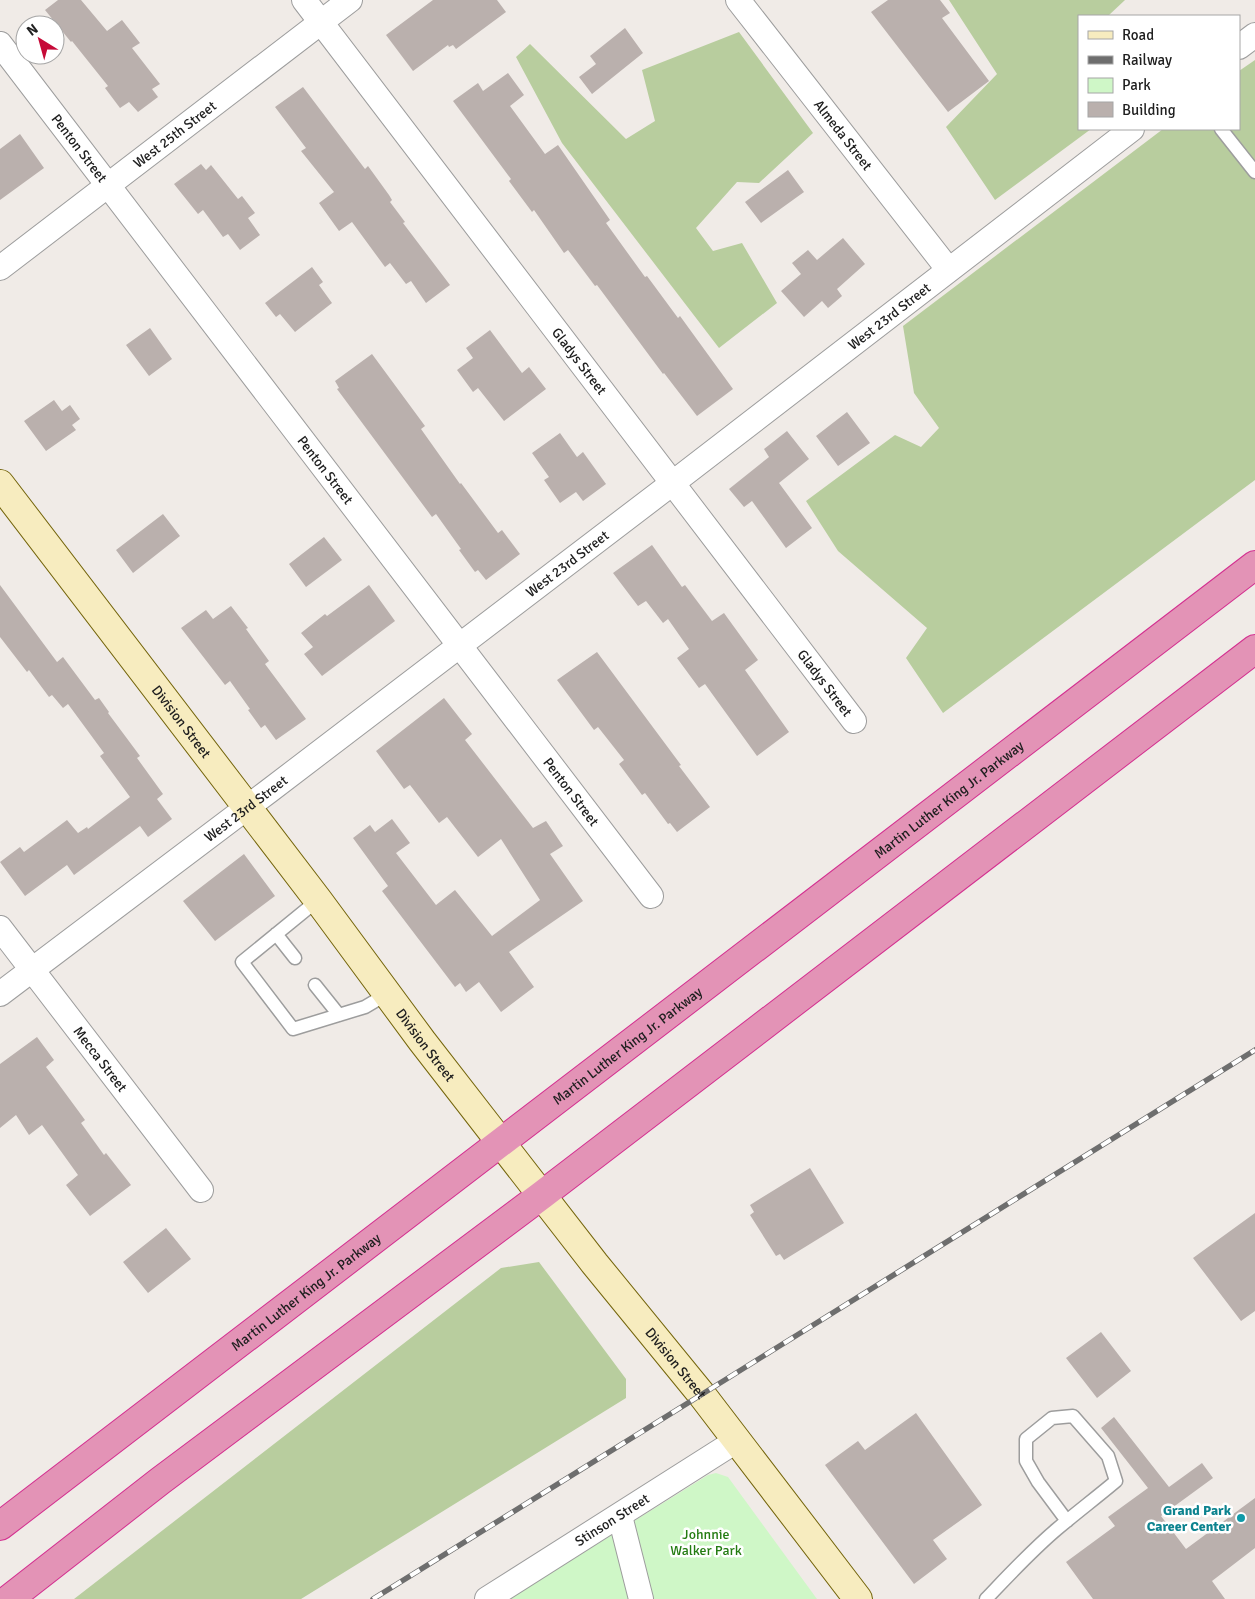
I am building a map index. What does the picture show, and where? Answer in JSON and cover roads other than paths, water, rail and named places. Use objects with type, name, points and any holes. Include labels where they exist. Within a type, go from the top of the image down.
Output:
[{"type":"highway","name":"Martin Luther King Jr. Parkway","points":[[0,1526],[1255,565]]},
{"type":"highway","points":[[9,1599],[160,1481],[542,1195],[1255,650]]},
{"type":"street","name":"Gladys Street","points":[[304,0],[674,482],[854,721]]},
{"type":"street","name":"West 25th Street","points":[[0,268],[350,0]]},
{"type":"street","name":"Almeda Street","points":[[738,0],[948,269]]},
{"type":"street","points":[[1240,46],[1255,35]]},
{"type":"street","name":"Penton Street","points":[[0,44],[651,896]]},
{"type":"street","name":"West 23rd Street","points":[[0,994],[674,482],[1131,130]]},
{"type":"street","name":"Division Street","points":[[0,484],[318,900],[387,994],[595,1264],[702,1395],[858,1599]]},
{"type":"street","name":"Mecca Street","points":[[0,928],[202,1190]]},
{"type":"street","name":"Stinson Street","points":[[487,1599],[736,1441]]},
{"type":"street","points":[[620,1516],[641,1599]]},
{"type":"lane","points":[[1222,130],[1255,172]]},
{"type":"lane","points":[[318,900],[242,962],[293,1029],[364,1008],[387,994]]},
{"type":"lane","points":[[276,934],[295,958]]},
{"type":"lane","points":[[315,985],[339,1015]]},
{"type":"lane","points":[[986,1599],[1018,1565],[1067,1521],[1116,1481],[1108,1456],[1073,1416],[1052,1418],[1026,1439],[1026,1460],[1038,1482],[1067,1521]]},
{"type":"railway","points":[[373,1599],[1255,1050]]},
{"type":"place","name":"Grand Park Career Center","points":[[1241,1518]]},
{"type":"park label","name":"Johnnie Walker Park","points":[[706,1542]]}]
